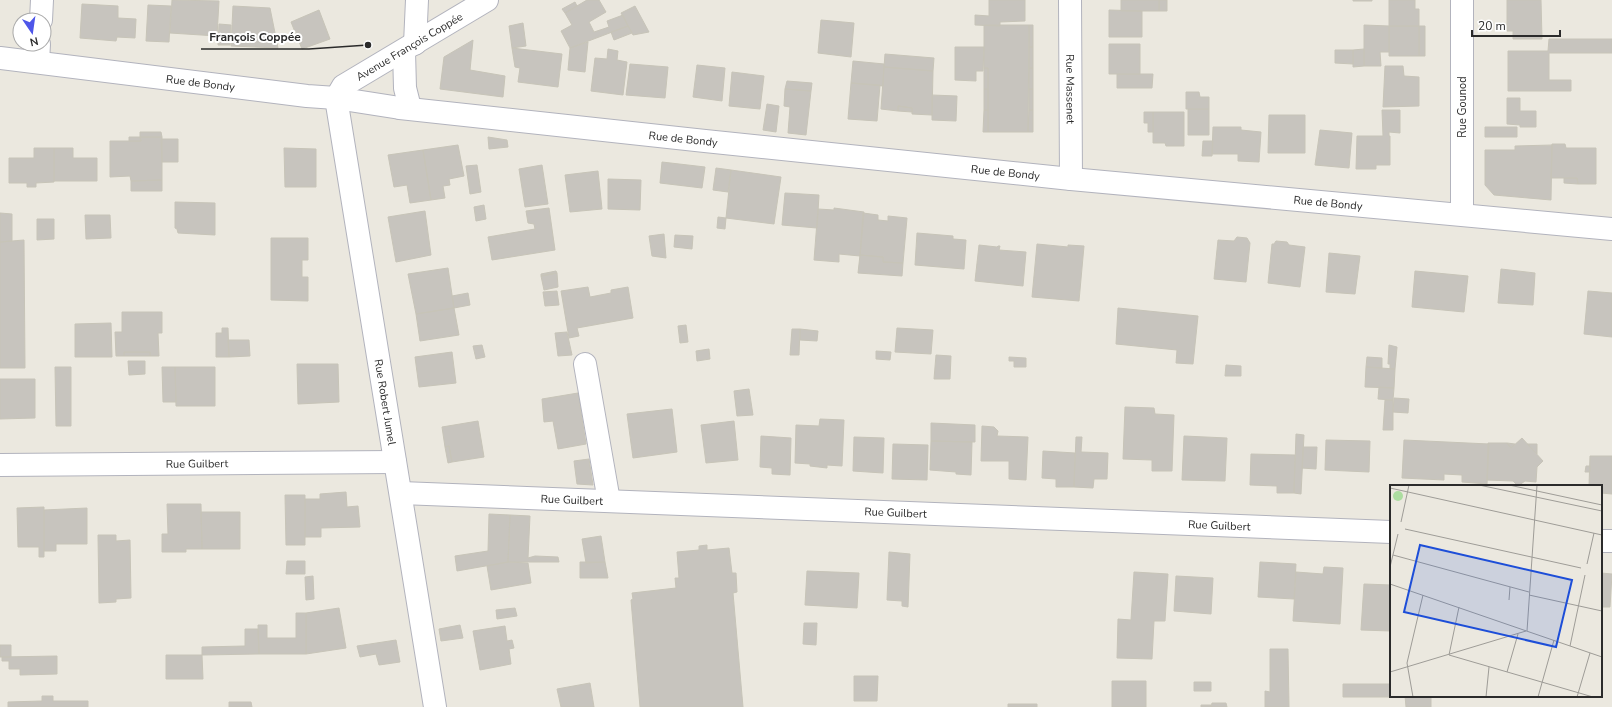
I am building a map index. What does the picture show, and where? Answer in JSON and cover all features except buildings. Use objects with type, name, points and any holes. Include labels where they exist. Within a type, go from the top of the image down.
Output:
[{"type":"street","points":[[41,12],[42,0]]},
{"type":"street","points":[[400,108],[409,104],[405,88],[409,47],[417,0]]},
{"type":"street","name":"Avenue François Coppée","points":[[336,98],[343,86],[487,0]]},
{"type":"street","name":"Rue Massenet","points":[[1070,0],[1071,179]]},
{"type":"street","name":"Rue Gounod","points":[[1462,0],[1462,214]]},
{"type":"street","name":"Rue de Bondy","points":[[0,58],[39,53],[307,96],[336,98],[400,108],[690,140],[1071,179],[1612,229]]},
{"type":"street","name":"Rue Robert Jumel","points":[[336,98],[435,707]]},
{"type":"street","points":[[585,364],[609,501]]},
{"type":"street","name":"Rue Guilbert","points":[[0,465],[395,462]]},
{"type":"street","name":"Rue Guilbert","points":[[401,493],[1390,532]]},
{"type":"place","name":"François Coppée","points":[[368,45]]}]
